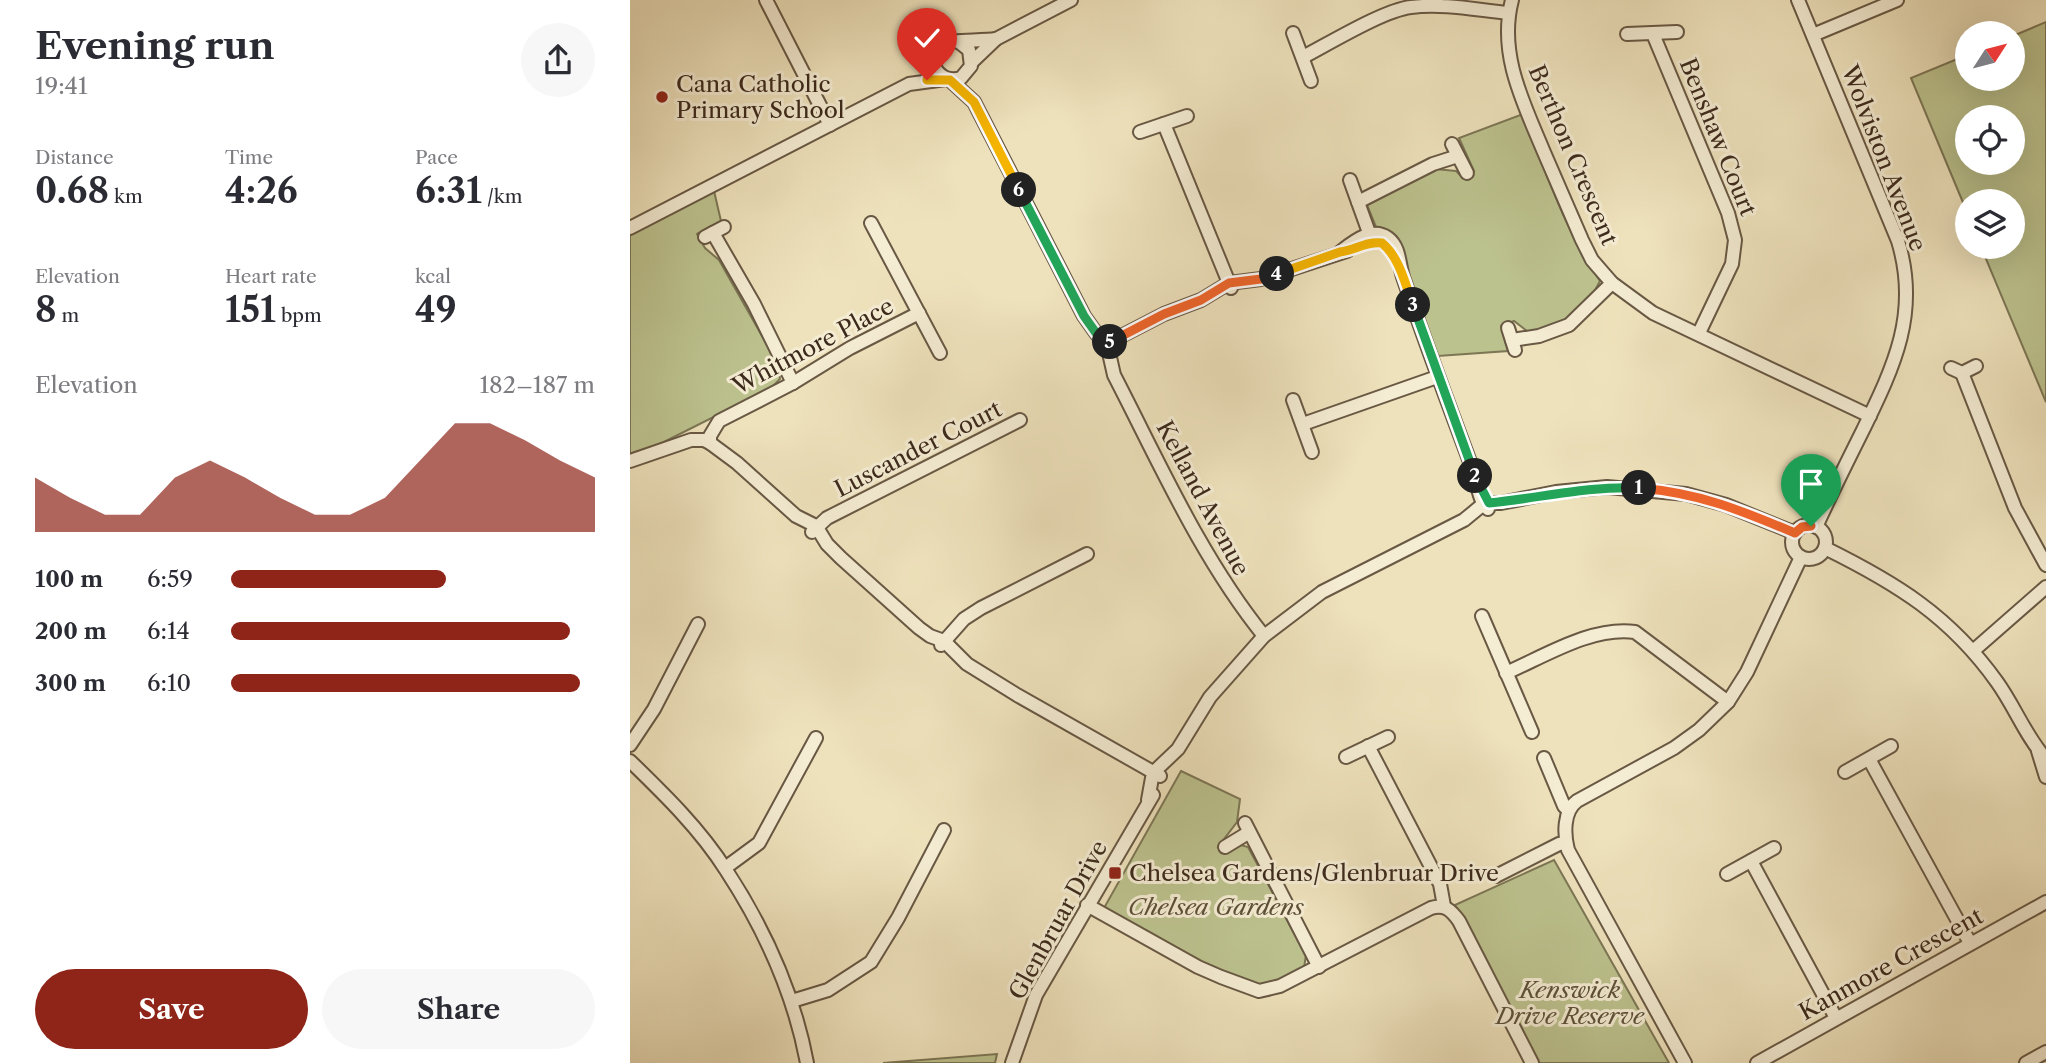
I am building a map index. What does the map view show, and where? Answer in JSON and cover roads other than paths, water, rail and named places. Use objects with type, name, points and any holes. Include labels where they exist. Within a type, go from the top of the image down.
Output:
[{"type":"street","points":[[766,0],[830,125]]},
{"type":"street","points":[[909,84],[961,78],[996,39],[1071,0]]},
{"type":"street","name":"Wolviston Avenue","points":[[1798,0],[1893,229],[1904,265],[1906,309],[1902,340],[1893,367],[1816,527]]},
{"type":"street","points":[[1813,35],[1897,0]]},
{"type":"street","points":[[1303,57],[1393,12],[1410,7],[1511,7]]},
{"type":"street","name":"Berthon Crescent","points":[[1511,7],[1508,52],[1524,106],[1581,240],[1592,260],[1612,283],[1653,313],[1870,416]]},
{"type":"street","name":"Benshaw Court","points":[[1627,34],[1677,32]]},
{"type":"street","points":[[1293,33],[1311,81]]},
{"type":"street","name":"Benshaw Court","points":[[1653,34],[1728,213],[1735,240],[1732,264],[1699,333]]},
{"type":"street","points":[[630,228],[909,84],[946,42],[996,39]]},
{"type":"street","points":[[959,42],[969,50],[972,64]]},
{"type":"street","points":[[934,55],[937,72],[948,80]]},
{"type":"street","name":"Kelland Avenue","points":[[972,64],[970,84],[974,102],[1084,316],[1086,328],[1091,337],[1104,345],[1103,361],[1114,375],[1214,568],[1237,603],[1264,636]]},
{"type":"street","name":"Kelland Avenue","points":[[948,80],[974,102]]},
{"type":"street","points":[[1140,132],[1186,116]]},
{"type":"street","points":[[1164,124],[1230,286]]},
{"type":"street","points":[[1452,144],[1467,173]]},
{"type":"street","points":[[1357,202],[1433,164],[1458,156]]},
{"type":"street","points":[[1350,180],[1371,238],[1389,249],[1399,267],[1437,377],[1487,506]]},
{"type":"street","name":"Whitmore Place","points":[[871,223],[940,353]]},
{"type":"street","points":[[714,232],[793,383]]},
{"type":"street","points":[[1104,345],[1164,314],[1201,300],[1212,300],[1230,286],[1254,285],[1261,279],[1349,251],[1371,238]]},
{"type":"street","points":[[1512,340],[1539,336],[1569,325],[1612,283]]},
{"type":"street","name":"Whitmore Place","points":[[711,439],[728,416],[919,313]]},
{"type":"street","points":[[1976,366],[1957,371],[2015,508],[2046,565]]},
{"type":"street","points":[[1303,424],[1437,377]]},
{"type":"street","points":[[1293,400],[1311,452]]},
{"type":"street","name":"Luscander Court","points":[[816,529],[835,515],[1020,420]]},
{"type":"street","points":[[630,461],[698,439],[711,439],[780,503],[793,520],[816,529],[827,553],[841,558],[909,621],[923,639],[942,643],[951,659],[959,664],[967,664],[1157,774],[1178,748],[1210,697],[1264,636],[1322,592],[1464,520],[1472,521],[1487,506]]},
{"type":"street","points":[[1487,506],[1506,508],[1524,499],[1590,488],[1643,489],[1686,494],[1726,505],[1795,533]]},
{"type":"street","points":[[1802,527],[1816,527],[1823,533],[1825,548],[1818,557],[1801,557],[1792,544],[1795,533],[1802,527]]},
{"type":"street","points":[[1825,548],[1881,576],[1906,592],[1939,617],[1973,651],[2010,701],[2042,755],[2046,777]]},
{"type":"street","points":[[942,643],[964,619],[981,608],[1087,554]]},
{"type":"street","points":[[1685,1063],[1576,866],[1566,843],[1568,810],[1577,801],[1674,748],[1699,730],[1728,702],[1746,672],[1801,557]]},
{"type":"street","points":[[1973,651],[2046,587]]},
{"type":"street","points":[[1482,615],[1532,732]]},
{"type":"street","points":[[630,745],[654,709],[698,624]]},
{"type":"street","points":[[1506,673],[1598,633],[1617,630],[1634,632],[1728,702]]},
{"type":"street","points":[[725,868],[759,843],[816,737]]},
{"type":"street","points":[[1346,757],[1388,737]]},
{"type":"street","points":[[1368,746],[1440,884],[1444,906]]},
{"type":"street","points":[[1844,772],[1891,746]]},
{"type":"street","points":[[1544,758],[1568,810]]},
{"type":"street","points":[[1869,759],[1970,943]]},
{"type":"street","points":[[630,761],[674,804],[725,868],[762,931],[792,1001],[807,1063]]},
{"type":"street","name":"Glenbruar Drive","points":[[1012,1063],[1036,995],[1148,800],[1157,774]]},
{"type":"street","points":[[1225,847],[1246,828],[1319,967]]},
{"type":"street","points":[[792,1001],[828,990],[870,962],[898,918],[944,830]]},
{"type":"street","points":[[1496,876],[1566,843]]},
{"type":"street","points":[[1727,874],[1774,848]]},
{"type":"street","points":[[1751,861],[1836,1018]]},
{"type":"street","name":"Kanmore Crescent","points":[[1757,1063],[2046,902]]},
{"type":"street","points":[[1087,905],[1198,967],[1259,991],[1280,986],[1431,908],[1444,906],[1452,911],[1459,921],[1532,1063]]},
{"type":"street","points":[[2026,1063],[2046,1052]]},
{"type":"place","name":"Cana Catholic Primary School","points":[[662,97]]},
{"type":"place","name":"Chelsea Gardens/Glenbruar Drive","points":[[1115,873]]},
{"type":"park label","name":"Chelsea Gardens","points":[[1216,907]]},
{"type":"park label","name":"Kenswick Drive Reserve","points":[[1570,1003]]}]
